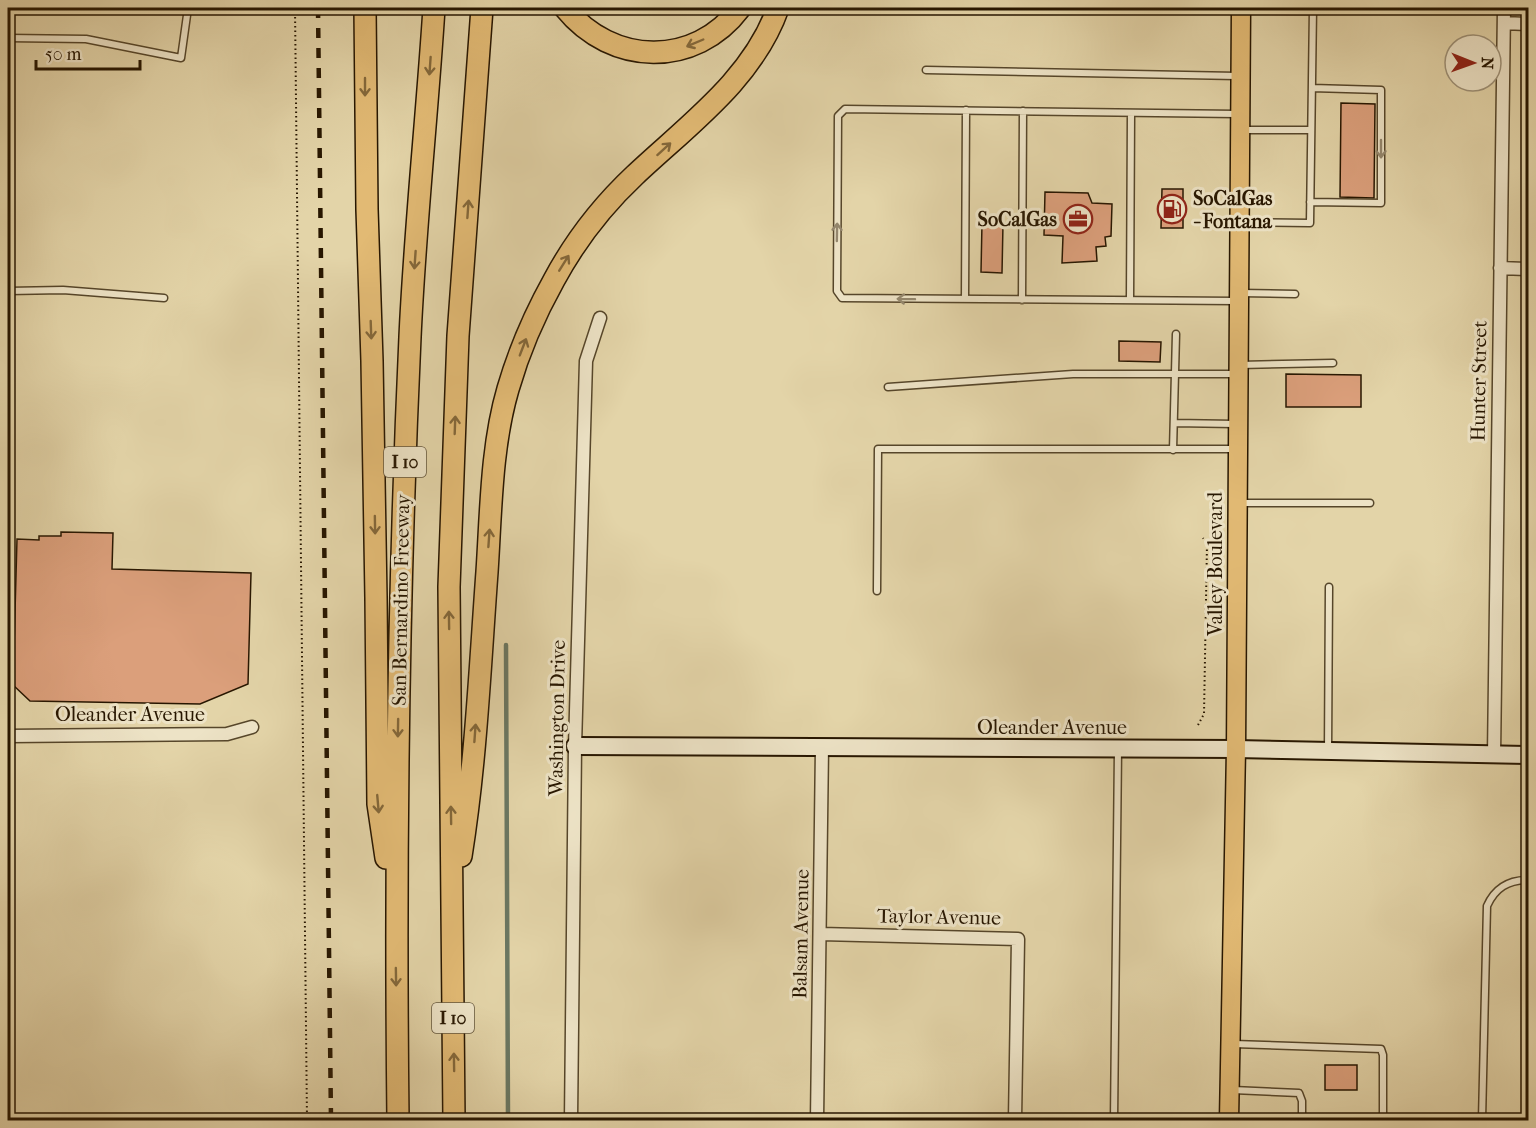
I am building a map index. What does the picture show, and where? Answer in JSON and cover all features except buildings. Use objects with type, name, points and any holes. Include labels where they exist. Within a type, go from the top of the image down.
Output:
[{"type":"highway","points":[[365,8],[378,804],[396,918]]},
{"type":"highway","name":"San Bernardino Freeway","points":[[398,1120],[396,918],[400,592],[410,334],[434,8]]},
{"type":"highway","name":"I 10","points":[[454,1120],[449,587],[459,336],[482,8]]},
{"type":"highway","points":[[565,8],[583,26],[607,42],[625,49],[654,52],[681,48],[707,38],[723,26],[740,8]]},
{"type":"highway","points":[[452,915],[470,803],[493,487],[499,434],[508,390],[522,348],[536,314],[555,278],[573,248],[597,216],[633,177],[695,121],[738,77],[765,39],[778,8]]},
{"type":"main road","name":"Valley Boulevard","points":[[1229,1120],[1236,749],[1240,9]]},
{"type":"street","name":"Hunter Street","points":[[1494,755],[1504,8]]},
{"type":"street","points":[[1504,23],[1528,24]]},
{"type":"street","points":[[1500,268],[1528,269]]},
{"type":"street","name":"Washington Drive","points":[[571,1120],[576,746],[586,361],[600,318]]},
{"type":"street","name":"Oleander Avenue","points":[[8,736],[227,734],[252,727]]},
{"type":"street","name":"Oleander Avenue","points":[[576,746],[1236,749],[1528,755]]},
{"type":"street","name":"Balsam Avenue","points":[[817,1120],[822,747]]},
{"type":"street","name":"Taylor Avenue","points":[[821,934],[1018,939],[1015,1120]]},
{"type":"lane","points":[[8,38],[86,39],[182,58],[188,8]]},
{"type":"lane","points":[[1240,9],[1313,9],[1310,223],[1240,222]]},
{"type":"lane","points":[[926,70],[1241,76]]},
{"type":"lane","points":[[1310,202],[1381,203],[1382,90],[1312,88]]},
{"type":"lane","points":[[1295,294],[1130,300],[842,298],[837,291],[838,116],[844,109],[1131,112],[1311,130]]},
{"type":"lane","points":[[965,299],[966,110]]},
{"type":"lane","points":[[1022,300],[1023,111]]},
{"type":"lane","points":[[1130,300],[1131,112]]},
{"type":"lane","points":[[8,291],[63,290],[164,298]]},
{"type":"lane","points":[[1173,450],[1176,334]]},
{"type":"lane","points":[[888,387],[1073,374],[1176,374],[1332,363]]},
{"type":"lane","points":[[1174,423],[1239,424]]},
{"type":"lane","points":[[877,591],[878,449],[1238,449]]},
{"type":"lane","points":[[1238,503],[1370,503]]},
{"type":"lane","points":[[1328,751],[1329,588]]},
{"type":"lane","points":[[1114,1120],[1118,749]]},
{"type":"lane","points":[[1482,1120],[1487,906],[1501,886],[1528,880]]},
{"type":"lane","points":[[1230,1044],[1381,1049],[1383,1055],[1383,1115]]},
{"type":"lane","points":[[1229,1090],[1299,1093],[1302,1101],[1302,1120]]},
{"type":"path","points":[[295,8],[308,1120]]},
{"type":"path","points":[[1198,726],[1204,714],[1207,544],[1203,538]]},
{"type":"waterway","points":[[506,645],[508,1120]]},
{"type":"railway","points":[[318,8],[331,1120]]},
{"type":"place","name":"SoCalGas - Fontana","points":[[1172,209]]},
{"type":"place","name":"SoCalGas","points":[[1078,219]]}]
